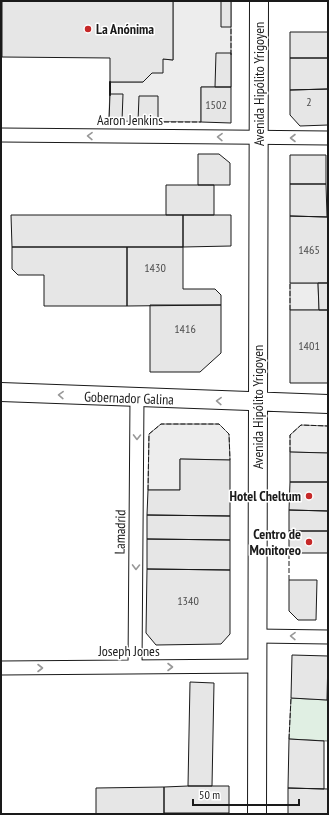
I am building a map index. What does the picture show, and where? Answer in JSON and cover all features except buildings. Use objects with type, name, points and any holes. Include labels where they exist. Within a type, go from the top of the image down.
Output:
[{"type":"main road","name":"Avenida Hipólito Yrigoyen","points":[[257,814],[259,1]]},
{"type":"main road","name":"Gobernador Galina","points":[[1,392],[258,403],[328,404]]},
{"type":"street","name":"Aaron Jenkins","points":[[1,135],[328,138]]},
{"type":"street","name":"Lamadrid","points":[[135,667],[137,398]]},
{"type":"street","points":[[257,636],[328,637]]},
{"type":"street","name":"Joseph Jones","points":[[1,668],[257,666]]},
{"type":"green space","points":[[291,698],[328,700],[328,741],[289,739]]},
{"type":"shaded area","points":[[173,1],[231,1],[231,87],[201,87],[201,122],[109,121],[110,82],[143,82],[163,59],[173,60]]},
{"type":"shaded area","points":[[290,283],[318,283],[319,310],[290,310]]},
{"type":"shaded area","points":[[161,424],[219,424],[229,434],[230,460],[180,459],[180,490],[148,490],[149,434]]},
{"type":"shaded area","points":[[301,425],[328,426],[328,453],[290,452],[290,435]]},
{"type":"fence","points":[[231,27],[231,55]]},
{"type":"fence","points":[[121,121],[141,122]]},
{"type":"fence","points":[[157,122],[201,122]]},
{"type":"fence","points":[[290,283],[290,310]]},
{"type":"fence","points":[[148,490],[149,434],[161,424],[219,424],[229,434],[230,460]]},
{"type":"fence","points":[[290,452],[290,435],[301,425],[328,426]]},
{"type":"fence","points":[[289,553],[289,580]]},
{"type":"fence","points":[[289,739],[291,698]]},
{"type":"wall","points":[[110,82],[110,95]]},
{"type":"place","name":"La Anónima","points":[[88,29]]},
{"type":"place","name":"Hotel Cheltum","points":[[309,496]]},
{"type":"place","name":"Centro de Monitoreo","points":[[309,542]]}]
